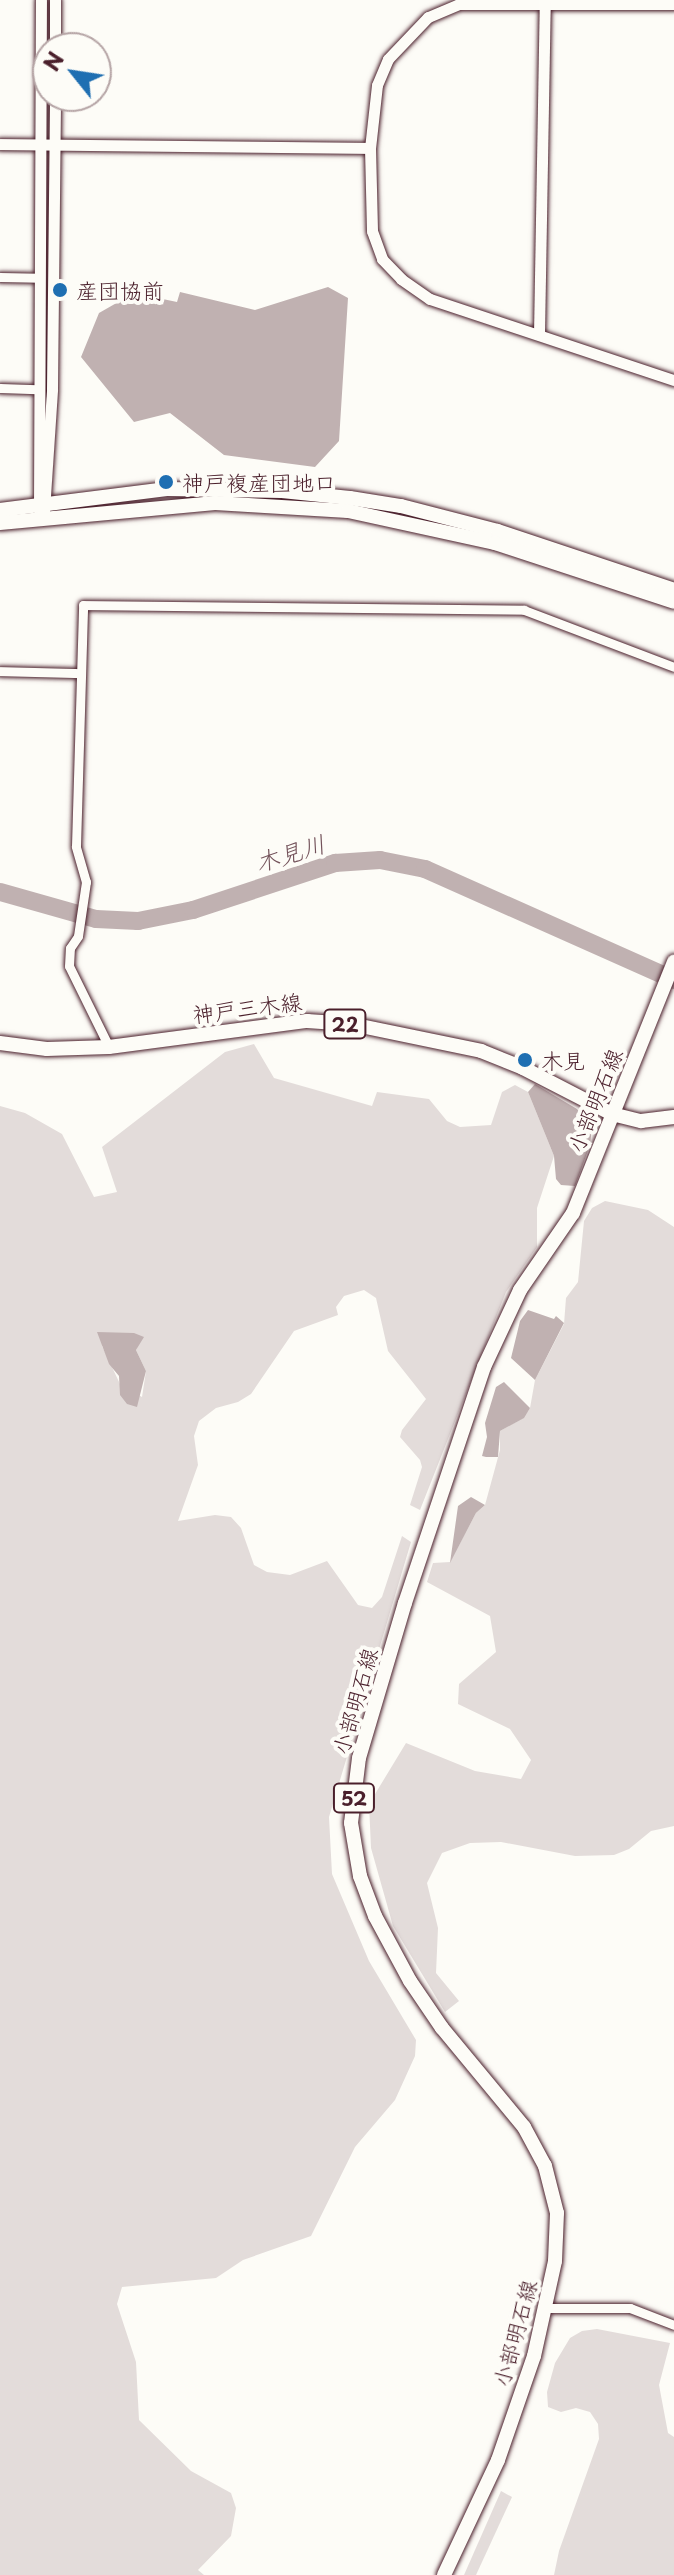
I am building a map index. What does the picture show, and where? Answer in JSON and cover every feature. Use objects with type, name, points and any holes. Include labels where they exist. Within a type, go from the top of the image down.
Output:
[{"type":"main road","points":[[0,523],[42,508],[167,489],[282,491],[401,506],[498,531],[674,590]]},
{"type":"main road","points":[[0,510],[215,503],[348,511],[495,543],[674,602]]},
{"type":"main road","name":"小部明石線","points":[[444,2575],[498,2460],[534,2356],[555,2261],[557,2213],[545,2166],[524,2127],[442,2028],[410,1981],[375,1916],[360,1876],[351,1823],[359,1758],[405,1603],[484,1367],[520,1290],[573,1213],[674,962]]},
{"type":"main road","name":"神戸三木線","points":[[0,1043],[47,1049],[109,1047],[307,1021],[351,1024],[481,1051],[523,1068],[612,1114],[641,1121],[674,1117]]},
{"type":"street","points":[[41,0],[37,389],[42,508]]},
{"type":"street","points":[[55,0],[55,32]]},
{"type":"street","points":[[539,334],[545,1]]},
{"type":"street","points":[[674,4],[545,1],[459,4],[428,17],[388,59],[377,85],[370,148],[372,231],[382,259],[430,299],[674,380]]},
{"type":"street","points":[[42,508],[55,112]]},
{"type":"street","points":[[0,144],[370,148]]},
{"type":"street","points":[[0,277],[39,278]]},
{"type":"street","points":[[0,388],[37,389]]},
{"type":"street","points":[[109,1047],[69,966],[70,948],[78,936],[86,882],[76,846],[83,605],[524,610],[674,667]]},
{"type":"street","points":[[0,671],[79,673]]},
{"type":"street","points":[[545,2308],[630,2308],[674,2325]]},
{"type":"shaded area","points":[[328,287],[348,298],[339,441],[315,467],[224,455],[170,413],[134,422],[81,357],[99,313],[134,293],[177,302],[180,292],[255,310]]},
{"type":"shaded area","points":[[254,1044],[274,1078],[372,1106],[377,1092],[429,1099],[447,1121],[460,1127],[491,1125],[502,1092],[515,1085],[528,1092],[554,1156],[537,1208],[537,1247],[506,1292],[420,1510],[410,1505],[422,1467],[420,1460],[400,1437],[426,1399],[388,1351],[376,1298],[364,1290],[344,1296],[336,1307],[338,1315],[294,1331],[251,1394],[238,1402],[216,1408],[199,1421],[194,1436],[198,1465],[178,1521],[215,1515],[231,1517],[241,1528],[254,1565],[267,1572],[290,1575],[327,1561],[358,1605],[372,1608],[382,1597],[402,1536],[411,1542],[329,1817],[332,1874],[369,1961],[416,2040],[415,2056],[395,2100],[355,2147],[311,2236],[243,2260],[216,2278],[122,2287],[117,2304],[136,2362],[139,2420],[191,2471],[231,2493],[236,2508],[231,2536],[198,2570],[204,2575],[0,2575],[0,1106],[25,1113],[62,1134],[94,1197],[117,1192],[102,1147],[225,1052]],"holes":[[[140,1340],[136,1350],[146,1371],[142,1397],[120,1384],[102,1346]]]},
{"type":"shaded area","points":[[535,1084],[577,1109],[592,1127],[590,1145],[575,1186],[561,1185],[556,1179],[554,1156],[528,1092]]},
{"type":"shaded area","points":[[605,1201],[648,1210],[674,1227],[674,1826],[651,1831],[629,1849],[614,1855],[575,1856],[501,1842],[470,1843],[442,1853],[427,1883],[438,1928],[436,1973],[459,2001],[445,2012],[393,1926],[371,1848],[369,1804],[406,1743],[475,1771],[521,1779],[531,1760],[510,1729],[458,1704],[459,1684],[496,1652],[490,1616],[427,1582],[433,1563],[450,1562],[476,1513],[485,1505],[500,1450],[500,1431],[523,1418],[530,1408],[535,1380],[564,1324],[566,1298],[578,1282],[584,1221],[592,1208]]},
{"type":"shaded area","points":[[528,1310],[554,1319],[556,1316],[564,1323],[535,1380],[511,1358],[520,1321]]},
{"type":"shaded area","points":[[97,1332],[134,1333],[144,1337],[136,1350],[146,1371],[137,1407],[127,1404],[120,1395],[119,1376],[109,1364]]},
{"type":"shaded area","points":[[504,1382],[530,1408],[524,1418],[500,1431],[498,1457],[482,1456],[487,1437],[485,1423],[496,1387]]},
{"type":"shaded area","points":[[471,1497],[485,1505],[476,1513],[450,1563],[458,1506]]},
{"type":"shaded area","points":[[597,2329],[670,2343],[659,2385],[668,2433],[674,2437],[674,2575],[554,2575],[559,2551],[599,2439],[598,2424],[590,2412],[576,2408],[561,2412],[548,2407],[547,2392],[555,2363],[570,2338],[582,2331]]},
{"type":"shaded area","points":[[501,2491],[512,2497],[476,2575],[464,2575]]},
{"type":"waterway","name":"木見川","points":[[0,892],[96,919],[138,921],[193,910],[335,863],[380,860],[425,869],[674,980]]},
{"type":"place","name":"産団協前","points":[[60,290]]},
{"type":"place","name":"神戸複産団地口","points":[[166,482]]},
{"type":"place","name":"木見","points":[[525,1060]]}]
